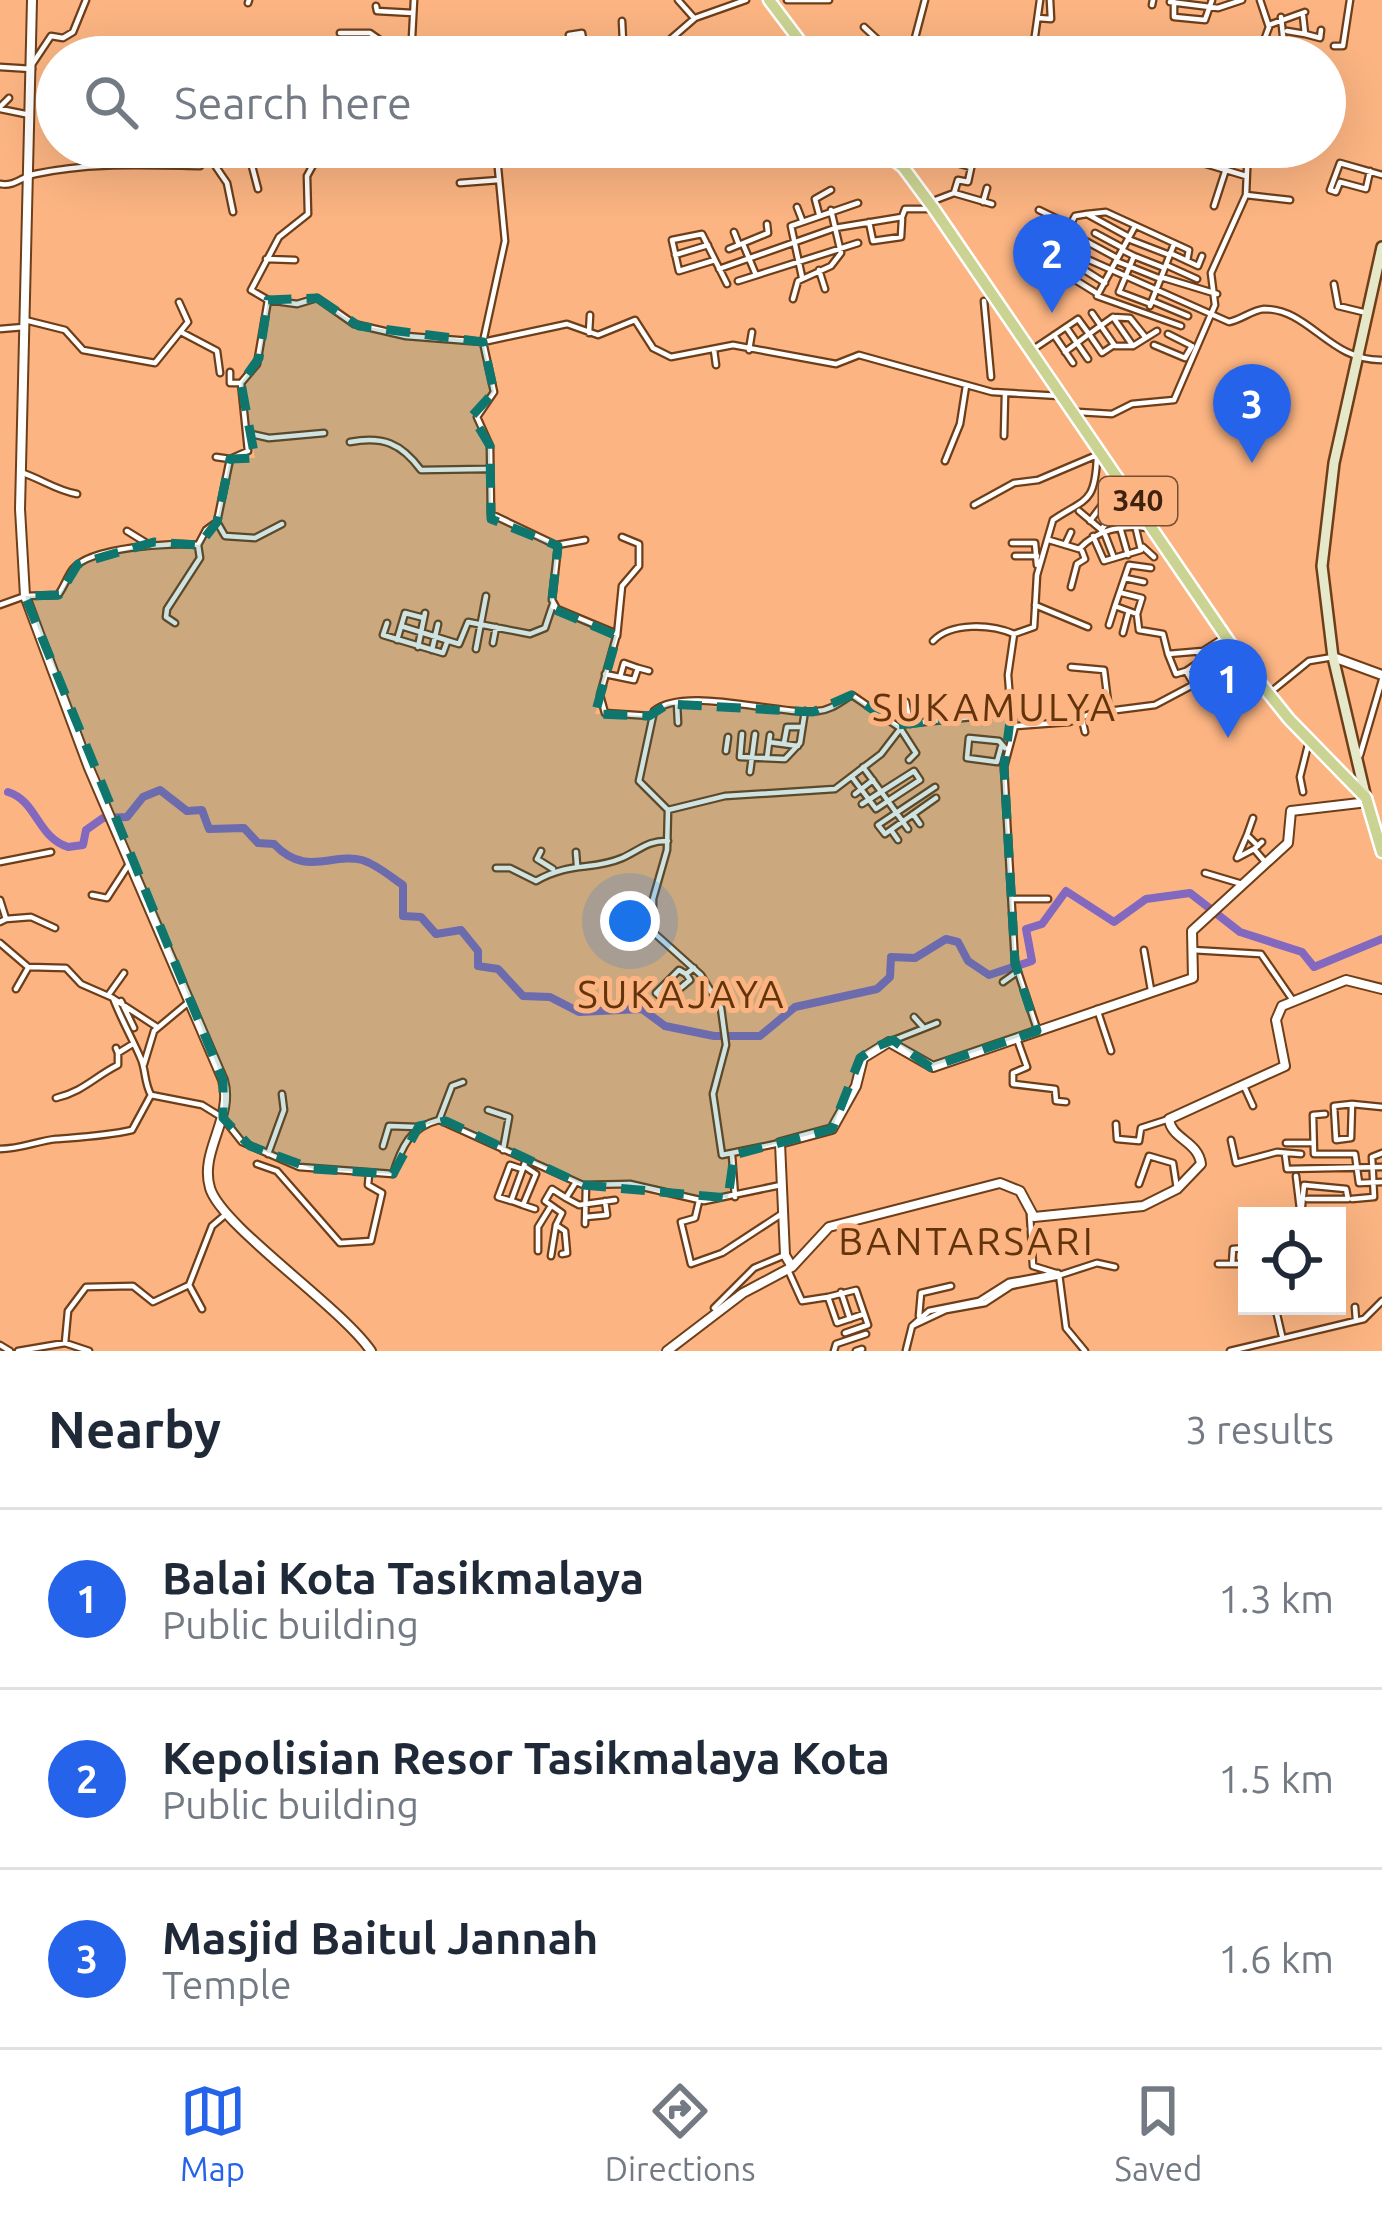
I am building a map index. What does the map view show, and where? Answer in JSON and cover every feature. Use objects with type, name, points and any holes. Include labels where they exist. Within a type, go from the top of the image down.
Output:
[{"type":"main road","points":[[767,0],[794,36]]},
{"type":"main road","name":"340","points":[[904,168],[1035,348],[1062,396],[1243,658],[1352,784]]},
{"type":"main road","points":[[1382,247],[1341,433],[1322,566],[1333,657],[1382,852]]},
{"type":"main road","name":"340","points":[[983,278],[990,300],[1078,412],[1099,454]]},
{"type":"main road","points":[[1099,454],[1243,658]]},
{"type":"main road","name":"340","points":[[1243,658],[1309,742],[1352,784]]},
{"type":"main road","points":[[1330,758],[1344,759],[1352,742]]},
{"type":"main road","points":[[1352,784],[1367,800]]},
{"type":"street","points":[[32,0],[20,472],[25,596],[109,817],[223,1080],[223,1118],[207,1175],[226,1215],[338,1312],[371,1351]]},
{"type":"street","points":[[66,36],[73,32],[86,0]]},
{"type":"street","points":[[411,36],[414,0]]},
{"type":"street","points":[[678,0],[694,19]]},
{"type":"street","points":[[674,36],[694,19],[746,0]]},
{"type":"street","points":[[787,0],[829,0]]},
{"type":"street","points":[[916,36],[925,0]]},
{"type":"street","points":[[1037,36],[1040,0]]},
{"type":"street","points":[[1038,18],[1051,20],[1050,0]]},
{"type":"street","points":[[1216,3],[1207,20],[1174,17],[1172,2],[1239,0]]},
{"type":"street","points":[[1260,0],[1270,24],[1312,36]]},
{"type":"street","points":[[1345,36],[1350,0]]},
{"type":"street","points":[[376,5],[377,11],[413,13]]},
{"type":"street","points":[[1266,36],[1270,24],[1281,16],[1304,14],[1305,34]]},
{"type":"street","points":[[1281,16],[1284,36]]},
{"type":"street","points":[[622,21],[623,36]]},
{"type":"street","points":[[864,27],[874,36]]},
{"type":"street","points":[[340,33],[374,36]]},
{"type":"street","points":[[568,35],[582,36]]},
{"type":"street","points":[[32,66],[36,60]]},
{"type":"street","points":[[0,68],[32,66]]},
{"type":"street","points":[[9,98],[0,108],[31,115]]},
{"type":"street","points":[[1346,165],[1382,175]]},
{"type":"street","points":[[0,184],[12,185],[29,175],[89,168]]},
{"type":"street","points":[[217,168],[227,183],[233,212]]},
{"type":"street","points":[[252,168],[258,189]]},
{"type":"street","points":[[311,168],[308,214],[287,228],[251,292],[298,304],[317,298],[356,325],[428,339],[483,342],[567,324],[589,334],[609,334],[637,321],[655,350],[683,366]]},
{"type":"street","points":[[498,168],[504,250],[483,342],[494,392],[477,418],[490,446],[492,516],[556,545],[585,540]]},
{"type":"street","points":[[968,182],[971,168]]},
{"type":"street","points":[[1213,168],[1246,176]]},
{"type":"street","points":[[1078,412],[1112,414],[1132,404],[1171,402],[1213,312],[1217,294],[1211,273],[1246,195],[1247,168]]},
{"type":"street","points":[[1339,168],[1336,180],[1365,189],[1370,171]]},
{"type":"street","points":[[1214,206],[1225,172]]},
{"type":"street","points":[[460,183],[499,180]]},
{"type":"street","points":[[954,193],[958,180],[968,182],[973,184],[969,198]]},
{"type":"street","points":[[983,202],[988,188]]},
{"type":"street","points":[[819,214],[815,199],[831,190]]},
{"type":"street","points":[[793,299],[802,277],[790,243],[791,226],[854,203],[848,192]]},
{"type":"street","points":[[868,222],[873,241],[900,237],[905,209],[954,193],[992,204]]},
{"type":"street","points":[[1246,195],[1290,200]]},
{"type":"street","points":[[797,207],[802,220]]},
{"type":"street","points":[[802,277],[833,264],[839,245],[831,210]]},
{"type":"street","points":[[1039,210],[1070,225]]},
{"type":"street","points":[[1058,248],[1076,215],[1105,212],[1190,251],[1187,261]]},
{"type":"street","points":[[1087,214],[1128,238],[1198,266],[1202,256]]},
{"type":"street","points":[[712,279],[835,228],[902,217]]},
{"type":"street","points":[[1053,217],[1045,225],[1065,236]]},
{"type":"street","points":[[729,249],[755,234],[769,233],[767,224]]},
{"type":"street","points":[[1098,294],[1134,227]]},
{"type":"street","points":[[715,260],[680,272],[675,237],[700,232],[708,245],[727,284]]},
{"type":"street","points":[[734,232],[757,275]]},
{"type":"street","points":[[1096,233],[1134,256],[1197,279]]},
{"type":"street","points":[[1080,238],[1128,267],[1217,294]]},
{"type":"street","points":[[1042,239],[1105,284]]},
{"type":"street","points":[[738,281],[839,245],[858,243]]},
{"type":"street","points":[[675,255],[708,245]]},
{"type":"street","points":[[1150,306],[1177,245]]},
{"type":"street","points":[[1044,255],[1075,265]]},
{"type":"street","points":[[1192,314],[1084,255],[1069,276],[1098,294],[1192,314],[1213,312],[1232,322],[1260,310],[1275,312],[1309,325],[1321,340],[1357,357],[1382,360]]},
{"type":"street","points":[[1134,256],[1119,292],[1181,326]]},
{"type":"street","points":[[266,260],[295,260]]},
{"type":"street","points":[[773,269],[777,279]]},
{"type":"street","points":[[819,271],[825,289]]},
{"type":"street","points":[[1334,284],[1336,304],[1367,313]]},
{"type":"street","points":[[1081,298],[1088,287]]},
{"type":"street","points":[[241,383],[230,383],[230,372],[257,364],[268,300]]},
{"type":"street","points":[[990,300],[991,377]]},
{"type":"street","points":[[0,329],[25,324],[65,330],[83,350],[152,363],[188,322],[179,302]]},
{"type":"street","points":[[1092,313],[1114,345]]},
{"type":"street","points":[[589,334],[590,315]]},
{"type":"street","points":[[1113,317],[1133,346]]},
{"type":"street","points":[[1065,352],[1113,317],[1130,318],[1146,338]]},
{"type":"street","points":[[1035,348],[1079,319],[1102,353],[1114,345],[1133,346],[1157,331]]},
{"type":"street","points":[[1066,327],[1088,358]]},
{"type":"street","points":[[181,332],[218,351],[220,373]]},
{"type":"street","points":[[748,352],[752,332]]},
{"type":"street","points":[[1168,334],[1195,347]]},
{"type":"street","points":[[1054,335],[1072,363]]},
{"type":"street","points":[[676,358],[733,345],[748,352],[784,352],[836,364],[859,355],[966,386],[1062,396]]},
{"type":"street","points":[[1154,345],[1185,358],[1195,347]]},
{"type":"street","points":[[714,350],[716,365]]},
{"type":"street","points":[[216,457],[229,462],[246,454],[241,383],[250,368]]},
{"type":"street","points":[[945,460],[960,424],[966,386]]},
{"type":"street","points":[[1004,436],[1005,393]]},
{"type":"street","points":[[246,433],[269,438],[324,433]]},
{"type":"street","points":[[350,442],[384,439],[404,450],[421,470],[488,470]]},
{"type":"street","points":[[974,505],[1014,483],[1039,480],[1099,454]]},
{"type":"street","points":[[1038,571],[1056,516],[1078,511],[1095,487],[1099,454]]},
{"type":"street","points":[[229,462],[218,523],[225,536],[241,540],[282,524]]},
{"type":"street","points":[[20,472],[48,481],[56,491],[77,494]]},
{"type":"street","points":[[1090,521],[1105,501]]},
{"type":"street","points":[[1078,511],[1104,530],[1114,558]]},
{"type":"street","points":[[1104,530],[1112,516]]},
{"type":"street","points":[[175,623],[166,617],[167,609],[201,557],[198,545],[205,530],[218,523]]},
{"type":"street","points":[[1133,524],[1154,557]]},
{"type":"street","points":[[1071,587],[1077,564],[1085,560],[1082,548],[1089,536],[1133,524],[1152,528],[1143,544],[1127,555],[1101,561],[1089,536]]},
{"type":"street","points":[[1120,527],[1127,555]]},
{"type":"street","points":[[128,531],[148,544]]},
{"type":"street","points":[[1065,545],[1071,532]]},
{"type":"street","points":[[622,537],[639,545],[639,563],[632,580],[622,586],[617,636],[600,697],[605,714],[652,716]]},
{"type":"street","points":[[1048,540],[1082,548]]},
{"type":"street","points":[[933,640],[950,629],[992,627],[1014,634],[1033,629],[1038,571],[1035,543],[1012,543]]},
{"type":"street","points":[[0,605],[25,596],[58,595],[78,564],[148,544],[198,545]]},
{"type":"street","points":[[400,627],[461,643],[467,622],[539,633],[553,604],[560,558],[556,545]]},
{"type":"street","points":[[1015,556],[1036,556]]},
{"type":"street","points":[[1024,556],[1024,568]]},
{"type":"street","points":[[1109,625],[1130,565],[1151,568]]},
{"type":"street","points":[[1126,578],[1144,582]]},
{"type":"street","points":[[1122,593],[1142,598],[1123,633]]},
{"type":"street","points":[[476,649],[486,596]]},
{"type":"street","points":[[553,604],[617,636]]},
{"type":"street","points":[[1035,605],[1088,627]]},
{"type":"street","points":[[1115,606],[1132,614],[1138,634],[1163,634],[1176,675],[1201,661],[1198,652]]},
{"type":"street","points":[[397,640],[406,613],[425,616],[418,647]]},
{"type":"street","points":[[387,622],[382,634],[444,652],[450,629]]},
{"type":"street","points":[[432,650],[438,624]]},
{"type":"street","points":[[493,643],[496,627]]},
{"type":"street","points":[[1014,634],[1008,675],[1015,726],[1004,748],[997,762],[967,758],[969,738],[999,741],[1004,748],[1017,970],[1037,1031]]},
{"type":"street","points":[[1169,658],[1198,652],[1225,637]]},
{"type":"street","points":[[1272,691],[1309,662],[1333,657],[1382,678],[1358,759]]},
{"type":"street","points":[[1015,726],[1155,705],[1243,658]]},
{"type":"street","points":[[620,678],[624,663],[649,671]]},
{"type":"street","points":[[1071,667],[1104,670],[1109,710]]},
{"type":"street","points":[[605,674],[635,680],[638,668]]},
{"type":"street","points":[[1186,671],[1195,686]]},
{"type":"street","points":[[909,760],[916,754],[899,728],[853,695],[832,708],[803,711],[661,705],[652,716],[640,782],[668,810],[668,841],[653,898],[653,931],[694,968],[720,1003],[725,1034],[713,1105],[721,1153],[732,1155],[832,1129],[857,1083],[863,1056],[937,1023]]},
{"type":"street","points":[[906,702],[910,724]]},
{"type":"street","points":[[677,704],[678,722]]},
{"type":"street","points":[[742,734],[740,757],[784,760],[797,746],[803,711]]},
{"type":"street","points":[[919,711],[920,723]]},
{"type":"street","points":[[668,810],[725,796],[835,790],[881,754],[899,728],[1011,713]]},
{"type":"street","points":[[1082,719],[1085,732]]},
{"type":"street","points":[[784,743],[787,727],[800,727]]},
{"type":"street","points":[[750,772],[755,734]]},
{"type":"street","points":[[766,758],[769,738],[797,746]]},
{"type":"street","points":[[1303,792],[1300,777],[1309,742]]},
{"type":"street","points":[[901,749],[911,743]]},
{"type":"street","points":[[725,744],[741,744]]},
{"type":"street","points":[[865,769],[908,829]]},
{"type":"street","points":[[866,802],[914,771],[930,789],[935,802],[884,834],[878,824],[930,789]]},
{"type":"street","points":[[853,778],[858,792],[876,808]]},
{"type":"street","points":[[858,792],[873,780]]},
{"type":"street","points":[[869,814],[920,780]]},
{"type":"street","points":[[889,1042],[930,1067],[1193,978],[1190,934],[1288,842],[1291,810],[1367,800]]},
{"type":"street","points":[[913,814],[920,824]]},
{"type":"street","points":[[1253,818],[1240,850],[1247,855],[1258,845]]},
{"type":"street","points":[[891,830],[898,840]]},
{"type":"street","points":[[1246,835],[1258,845],[1265,863]]},
{"type":"street","points":[[496,868],[510,868],[535,881],[553,869],[618,860],[645,843],[668,841]]},
{"type":"street","points":[[542,851],[537,858],[553,869]]},
{"type":"street","points":[[0,862],[51,852]]},
{"type":"street","points":[[576,852],[577,865]]},
{"type":"street","points":[[92,896],[107,898],[129,864]]},
{"type":"street","points":[[1205,873],[1242,884]]},
{"type":"street","points":[[1012,899],[1048,898]]},
{"type":"street","points":[[0,901],[3,920],[31,917],[55,928]]},
{"type":"street","points":[[0,943],[28,968],[66,968],[81,984],[115,997],[157,1027]]},
{"type":"street","points":[[1144,950],[1151,990]]},
{"type":"street","points":[[1192,950],[1261,954],[1292,999]]},
{"type":"street","points":[[16,989],[28,968]]},
{"type":"street","points":[[686,974],[694,968]]},
{"type":"street","points":[[680,970],[686,974],[690,980],[665,1001],[655,992],[680,970]]},
{"type":"street","points":[[1003,982],[1017,970]]},
{"type":"street","points":[[124,973],[115,997],[131,1045],[144,1065]]},
{"type":"street","points":[[1116,1124],[1117,1139],[1139,1141],[1141,1128],[1287,1063],[1276,1020],[1292,999],[1352,980],[1382,989]]},
{"type":"street","points":[[115,997],[134,1028]]},
{"type":"street","points":[[151,1096],[142,1078],[157,1027],[187,1003]]},
{"type":"street","points":[[1096,1009],[1111,1051]]},
{"type":"street","points":[[914,1016],[923,1027]]},
{"type":"street","points":[[1017,1039],[1027,1067],[1013,1073],[1013,1084],[1055,1089],[1055,1101],[1066,1102]]},
{"type":"street","points":[[56,1098],[92,1087],[99,1075],[119,1064],[117,1051],[131,1045]]},
{"type":"street","points":[[440,1120],[452,1086],[463,1082]]},
{"type":"street","points":[[1243,1084],[1252,1106]]},
{"type":"street","points":[[268,1154],[284,1112],[282,1094]]},
{"type":"street","points":[[151,1096],[196,1103],[223,1118],[241,1141],[299,1167],[394,1173],[399,1152],[418,1127]]},
{"type":"street","points":[[0,1149],[28,1149],[54,1140],[78,1141],[132,1130],[151,1096]]},
{"type":"street","points":[[1352,1104],[1351,1138],[1336,1141],[1334,1106],[1352,1104],[1382,1107]]},
{"type":"street","points":[[488,1110],[509,1117],[503,1150]]},
{"type":"street","points":[[1314,1154],[1312,1114],[1325,1114]]},
{"type":"street","points":[[1030,1215],[1144,1206],[1177,1189],[1201,1160],[1196,1148],[1173,1131],[1169,1119]]},
{"type":"street","points":[[383,1146],[389,1126],[418,1127],[440,1120],[535,1171],[524,1201]]},
{"type":"street","points":[[1231,1140],[1235,1163],[1289,1154],[1356,1154],[1359,1183],[1382,1182]]},
{"type":"street","points":[[780,1143],[785,1255],[802,1301],[856,1289],[868,1325],[834,1346],[834,1351]]},
{"type":"street","points":[[1287,1169],[1289,1143],[1313,1143]]},
{"type":"street","points":[[1352,1199],[1375,1197],[1372,1154],[1382,1153]]},
{"type":"street","points":[[1301,1154],[1301,1168]]},
{"type":"street","points":[[1330,1168],[1331,1154]]},
{"type":"street","points":[[732,1155],[734,1197]]},
{"type":"street","points":[[1139,1184],[1148,1156],[1173,1163],[1177,1189]]},
{"type":"street","points":[[535,1209],[498,1195],[509,1166],[543,1162],[586,1185],[631,1184],[699,1201],[781,1185]]},
{"type":"street","points":[[257,1164],[278,1171],[340,1243],[371,1241],[382,1192],[368,1185],[369,1174]]},
{"type":"street","points":[[512,1197],[524,1165]]},
{"type":"street","points":[[1274,1172],[1382,1167]]},
{"type":"street","points":[[1296,1176],[1300,1207]]},
{"type":"street","points":[[535,1178],[546,1182]]},
{"type":"street","points":[[566,1198],[576,1182]]},
{"type":"street","points":[[667,1351],[790,1269],[829,1227],[992,1184],[1020,1191],[1030,1215],[1036,1282]]},
{"type":"street","points":[[586,1185],[586,1221],[607,1215],[605,1201]]},
{"type":"street","points":[[1303,1207],[1303,1186],[1346,1189],[1348,1197],[1344,1202],[1305,1199]]},
{"type":"street","points":[[551,1256],[562,1214],[545,1201],[551,1190],[585,1203],[615,1200]]},
{"type":"street","points":[[699,1201],[695,1218],[681,1222],[682,1243],[693,1264],[722,1253],[786,1213]]},
{"type":"street","points":[[538,1251],[538,1227],[551,1206]]},
{"type":"street","points":[[64,1343],[68,1311],[86,1287],[133,1286],[156,1301],[190,1285],[212,1226],[226,1215]]},
{"type":"street","points":[[556,1225],[565,1231],[567,1253],[562,1254]]},
{"type":"street","points":[[1219,1249],[1238,1249]]},
{"type":"street","points":[[1232,1264],[1233,1249]]},
{"type":"street","points":[[713,1308],[758,1265],[785,1255]]},
{"type":"street","points":[[919,1316],[977,1303],[1004,1284],[1036,1282],[1097,1263],[1114,1267]]},
{"type":"street","points":[[1218,1264],[1238,1264]]},
{"type":"street","points":[[1033,1266],[1059,1275]]},
{"type":"street","points":[[1059,1275],[1066,1328],[1085,1351]]},
{"type":"street","points":[[190,1285],[202,1310]]},
{"type":"street","points":[[907,1350],[921,1293],[951,1286]]},
{"type":"street","points":[[841,1292],[850,1319]]},
{"type":"street","points":[[828,1297],[836,1322],[865,1314]]},
{"type":"street","points":[[1230,1351],[1368,1317],[1382,1301]]},
{"type":"street","points":[[1355,1306],[1356,1320]]},
{"type":"street","points":[[913,1326],[923,1317],[952,1308]]},
{"type":"street","points":[[1278,1315],[1282,1336]]},
{"type":"street","points":[[842,1322],[846,1337]]},
{"type":"street","points":[[846,1337],[866,1334]]},
{"type":"street","points":[[0,1346],[14,1351],[64,1343],[88,1351]]},
{"type":"highlighted area","points":[[317,298],[359,326],[483,342],[494,392],[472,416],[490,446],[491,519],[558,546],[551,608],[617,636],[595,714],[649,716],[668,704],[813,712],[851,695],[896,725],[1011,713],[1004,767],[1015,963],[1037,1031],[930,1067],[893,1040],[875,1047],[860,1058],[832,1129],[734,1155],[728,1198],[583,1185],[446,1121],[419,1126],[393,1174],[313,1169],[250,1146],[223,1118],[223,1080],[25,596],[59,595],[78,564],[154,542],[199,545],[217,522],[230,459],[255,458],[241,383],[259,358],[268,300]]},
{"type":"waterway","points":[[8,792],[68,847],[83,845],[86,830],[103,818],[127,817],[143,797],[160,790],[187,811],[202,810],[209,829],[244,828],[258,843],[274,844],[297,860],[351,858],[373,864],[403,885],[403,916],[421,917],[436,934],[461,930],[478,951],[478,966],[498,969],[523,996],[550,997],[579,1012],[642,1009],[665,1026],[714,1036],[760,1036],[795,1007],[877,989],[890,977],[891,957],[915,958],[946,939],[958,942],[968,961],[989,975],[1032,961],[1026,929],[1042,924],[1066,891],[1114,922],[1146,899],[1190,893],[1240,932],[1302,952],[1314,967],[1382,939]]},
{"type":"place","name":"Kepolisian Resor Tasikmalaya Kota","points":[[1052,313]]},
{"type":"place","name":"Masjid Baitul Jannah","points":[[1252,463]]},
{"type":"place","name":"Balai Kota Tasikmalaya","points":[[1228,738]]},
{"type":"district","name":"SUKAMULYA","points":[[995,707]]},
{"type":"district","name":"SUKAJAYA","points":[[682,994]]},
{"type":"district","name":"BANTARSARI","points":[[967,1241]]}]
